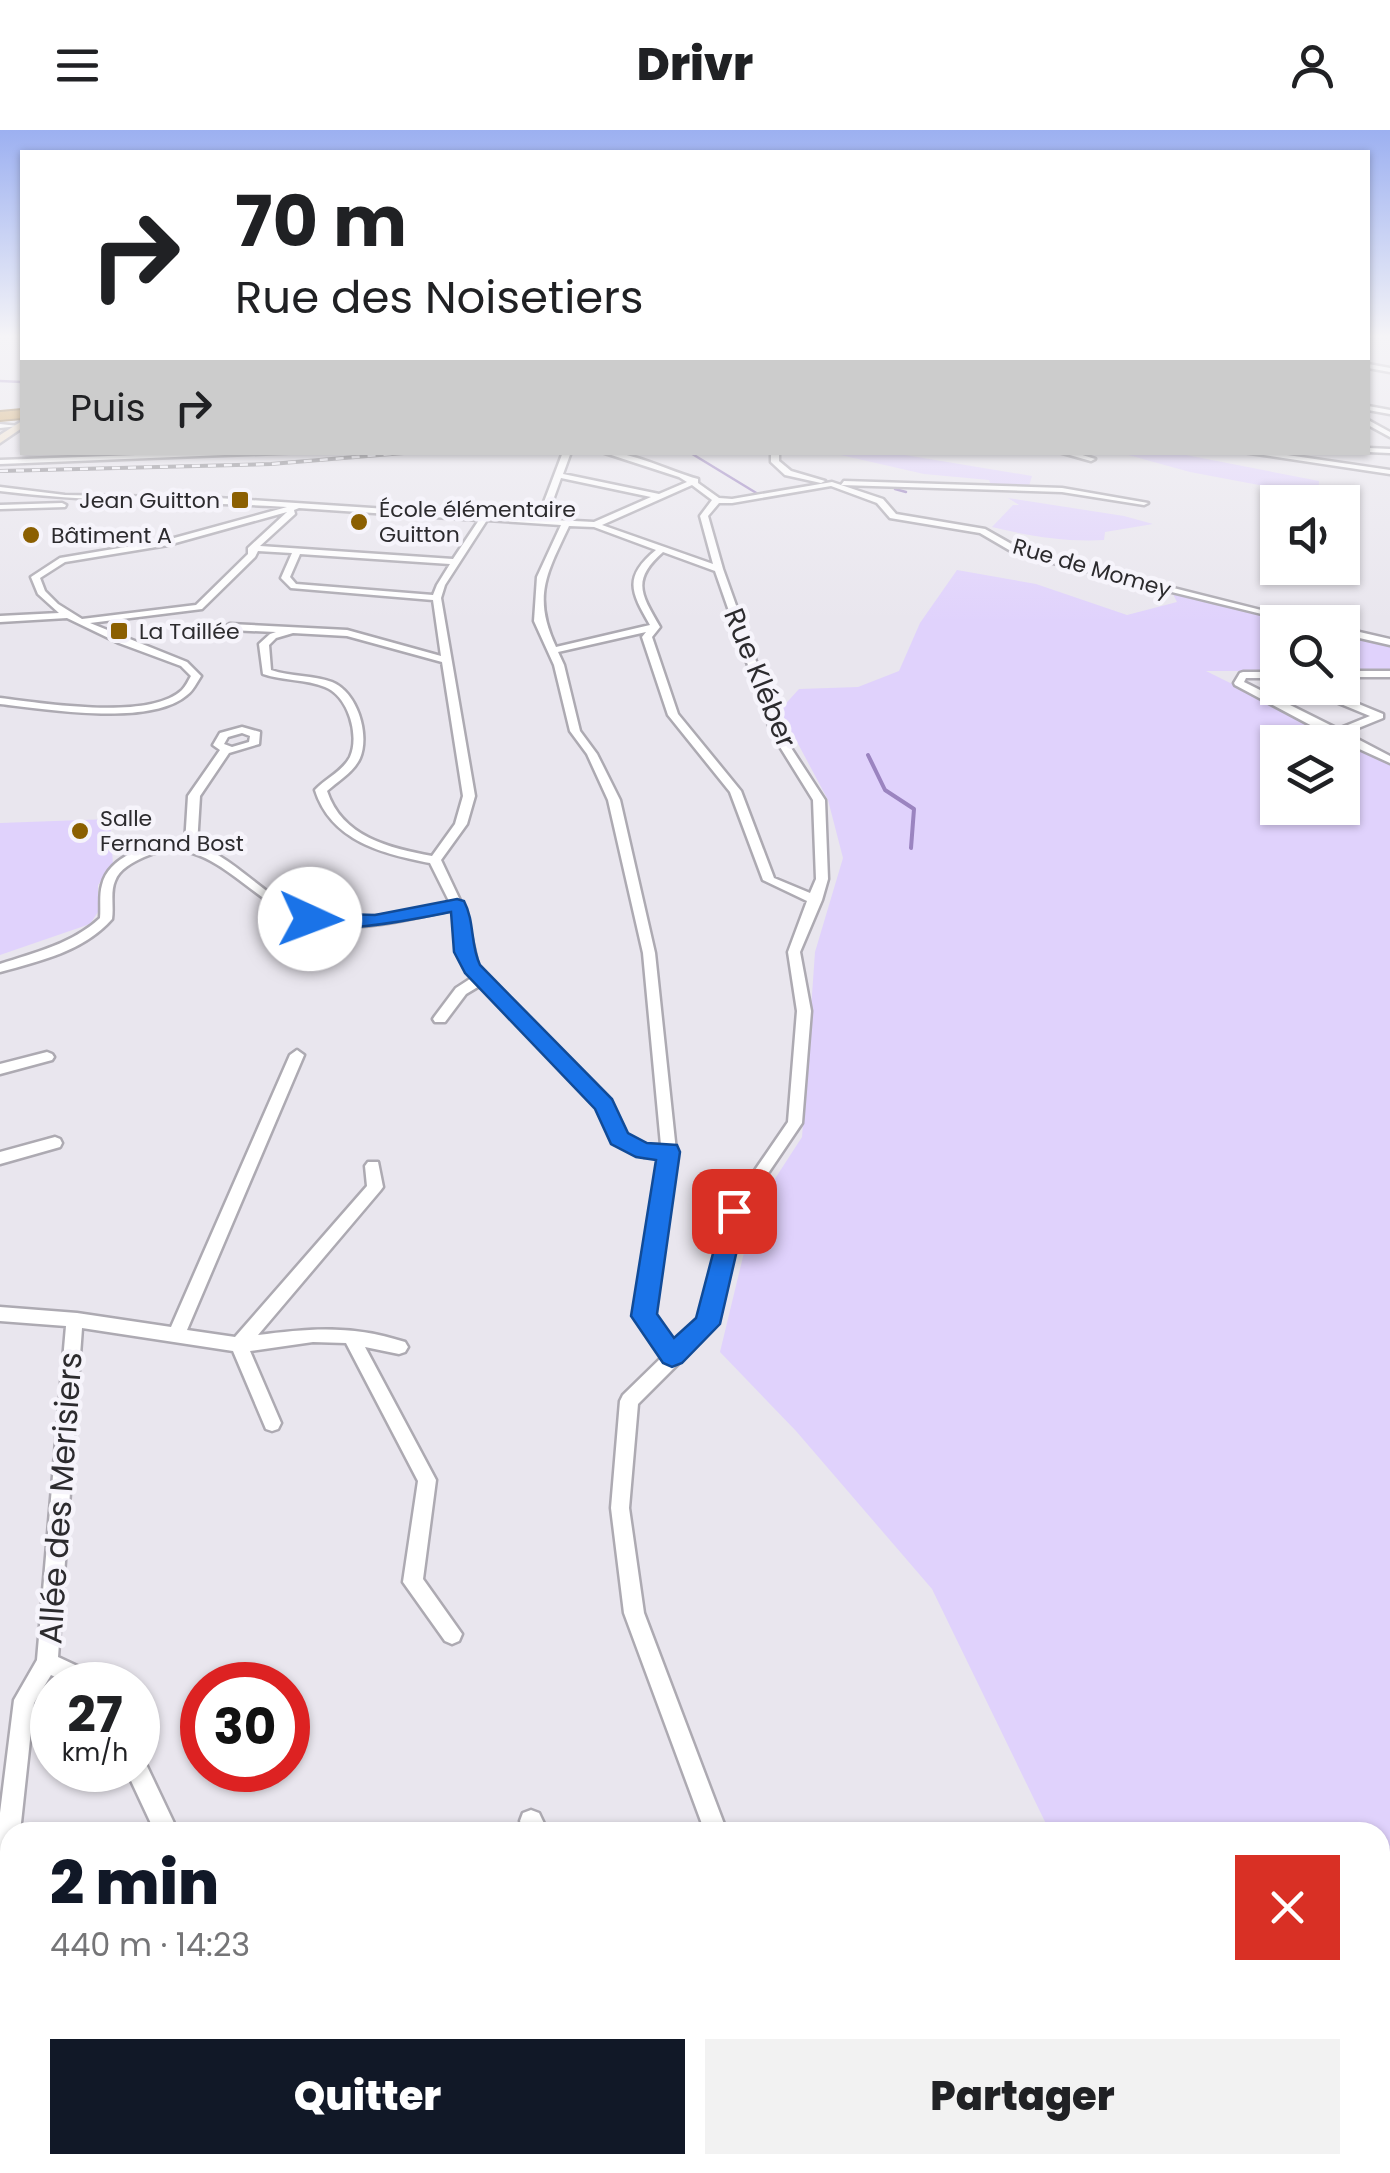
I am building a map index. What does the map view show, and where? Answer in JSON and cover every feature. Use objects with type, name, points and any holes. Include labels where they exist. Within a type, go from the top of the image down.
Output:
[{"type":"street","points":[[97,459],[112,455]]},
{"type":"street","points":[[0,462],[212,455]]},
{"type":"street","points":[[526,521],[548,503],[566,455]]},
{"type":"street","points":[[617,455],[655,465],[695,482],[717,500],[732,502],[832,484],[1046,489],[1144,503]]},
{"type":"street","points":[[775,455],[775,462],[784,471],[832,484]]},
{"type":"street","points":[[1076,455],[1090,458]]},
{"type":"street","points":[[1268,455],[1390,472]]},
{"type":"street","points":[[558,475],[661,496]]},
{"type":"street","points":[[596,526],[695,482]]},
{"type":"street","name":"Rue de Momey","points":[[832,484],[880,502],[893,516],[906,520],[945,522],[982,530],[1019,552],[1260,611]]},
{"type":"street","points":[[0,489],[101,499]]},
{"type":"street","points":[[0,507],[171,497],[596,526],[719,569]]},
{"type":"street","name":"Rue Kléber","points":[[712,1822],[634,1614],[620,1508],[630,1401],[707,1324],[734,1211],[795,1123],[804,1010],[794,952],[822,879],[820,800],[777,734],[719,569],[704,516],[717,500]]},
{"type":"street","points":[[80,622],[200,608],[252,555],[252,548],[300,506]]},
{"type":"street","points":[[0,701],[134,709],[176,702],[189,692],[196,676],[184,664],[67,615],[36,586],[35,577],[49,566],[74,558],[168,542],[300,506]]},
{"type":"street","points":[[484,518],[437,598],[468,796],[460,824],[435,860],[438,874],[463,919],[464,952],[482,978],[604,1105],[619,1138],[644,1151],[668,1152]]},
{"type":"street","points":[[566,524],[538,588],[539,622],[559,665],[575,731],[592,754],[614,800],[649,953],[668,1152],[644,1316],[672,1356]]},
{"type":"street","points":[[252,548],[456,562]]},
{"type":"street","points":[[654,628],[637,596],[635,578],[643,564],[663,548]]},
{"type":"street","points":[[296,550],[285,578],[294,586],[437,598]]},
{"type":"street","points":[[0,619],[67,615]]},
{"type":"street","points":[[230,627],[373,638],[447,660]]},
{"type":"street","points":[[551,651],[654,628]]},
{"type":"street","points":[[654,628],[647,637],[674,715],[735,791],[769,880],[816,900]]},
{"type":"street","points":[[293,630],[273,636],[264,644],[266,672],[331,685],[346,693],[352,705],[357,753],[322,790],[323,802],[367,842],[435,860]]},
{"type":"street","points":[[1360,635],[1390,642]]},
{"type":"street","points":[[1360,674],[1390,674]]},
{"type":"street","points":[[1260,675],[1243,675],[1238,683],[1260,695]]},
{"type":"street","points":[[1280,705],[1318,725]]},
{"type":"street","points":[[1352,705],[1379,716],[1357,725]]},
{"type":"street","points":[[1360,746],[1390,760]]},
{"type":"street","points":[[190,845],[194,796],[226,750]]},
{"type":"street","points":[[0,968],[78,941],[96,930],[106,919],[106,888],[118,869],[157,848],[190,845],[206,849],[273,901],[310,919],[375,920],[457,905]]},
{"type":"street","points":[[440,1020],[461,991],[482,978]]},
{"type":"street","points":[[176,1336],[297,1055]]},
{"type":"street","points":[[0,1068],[47,1057]]},
{"type":"street","points":[[0,1158],[55,1142]]},
{"type":"street","points":[[239,1345],[375,1186],[373,1166]]},
{"type":"street","points":[[0,1314],[78,1320],[239,1345],[312,1335],[350,1336],[399,1346]]},
{"type":"street","name":"Allée des Merisiers","points":[[48,1662],[74,1328],[78,1320]]},
{"type":"street","points":[[350,1336],[427,1480],[413,1582],[452,1634]]},
{"type":"street","points":[[239,1345],[272,1423]]},
{"type":"street","name":"Allée des Merisiers","points":[[10,1822],[24,1700],[30,1691]]},
{"type":"street","points":[[147,1792],[162,1822]]},
{"type":"shaded area","points":[[841,455],[905,455],[1032,476],[1029,486],[991,485],[989,480],[924,474]]},
{"type":"shaded area","points":[[1128,455],[1186,455],[1319,481],[1319,485],[1260,485]]},
{"type":"shaded area","points":[[1008,498],[1153,524],[1105,532],[1104,540],[1047,538],[992,527],[1013,505],[1019,505]]},
{"type":"shaded area","points":[[957,570],[1036,584],[1127,615],[1177,602],[1173,594],[1260,614],[1260,671],[1206,671],[1260,698],[1260,705],[1275,705],[1315,725],[1260,725],[1260,825],[1360,825],[1360,747],[1390,762],[1390,1822],[1045,1822],[932,1589],[796,1431],[720,1352],[754,1211],[802,1137],[815,952],[843,858],[828,800],[780,710],[799,689],[858,687],[899,671],[920,623]]},
{"type":"shaded area","points":[[1360,637],[1390,644],[1390,671],[1360,671]]},
{"type":"shaded area","points":[[110,819],[113,865],[98,885],[98,912],[90,924],[0,955],[0,823]]},
{"type":"waterway","points":[[694,455],[758,494]]},
{"type":"waterway","points":[[895,489],[906,492]]},
{"type":"waterway","points":[[868,755],[885,790],[914,809],[911,848]]},
{"type":"railway","points":[[0,471],[271,464],[380,455]]},
{"type":"place","name":"Jean Guitton","points":[[240,500]]},
{"type":"place","name":"École élémentaire Guitton","points":[[359,522]]},
{"type":"place","name":"Bâtiment A","points":[[31,535]]},
{"type":"place","name":"La Taillée","points":[[119,631]]},
{"type":"place","name":"Salle Fernand Bost","points":[[80,831]]},
{"type":"route","points":[[310,919],[375,920],[457,905],[463,919],[464,952],[472,968],[604,1105],[619,1138],[630,1147],[668,1152],[644,1316],[672,1356],[707,1324],[734,1211]]}]
